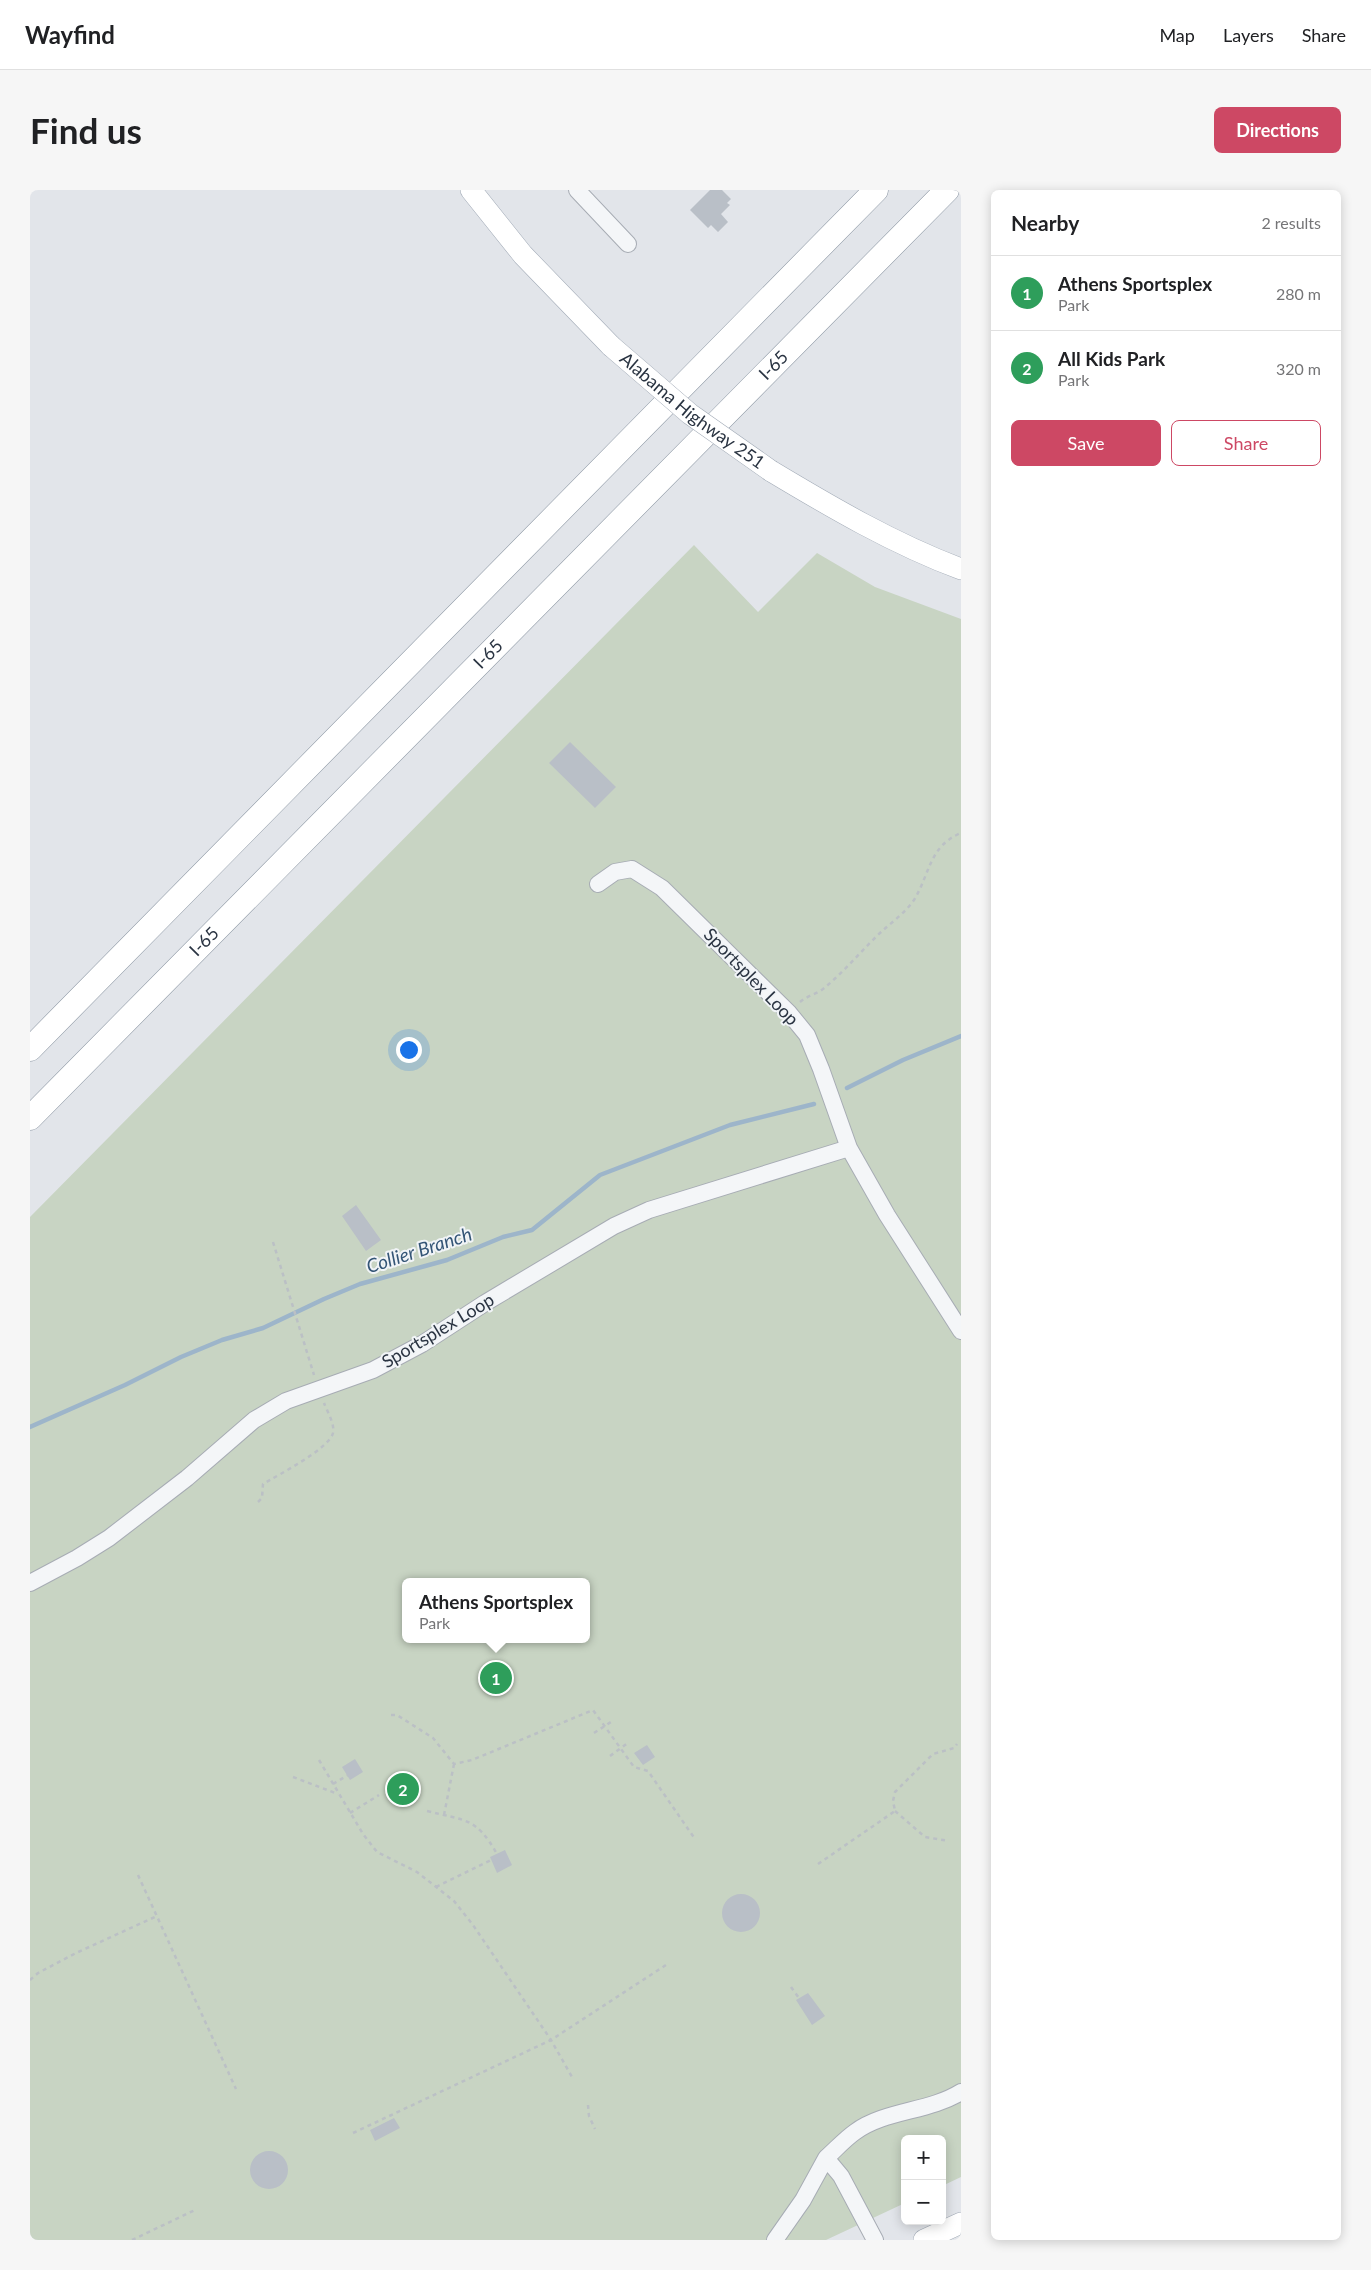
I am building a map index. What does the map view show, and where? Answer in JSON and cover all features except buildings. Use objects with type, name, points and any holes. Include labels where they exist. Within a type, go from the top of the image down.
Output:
[{"type":"highway","points":[[30,1048],[876,190]]},
{"type":"highway","name":"I-65","points":[[30,1118],[947,190]]},
{"type":"main road","name":"Alabama Highway 251","points":[[471,190],[522,255],[610,346],[690,414],[771,470],[828,505],[936,560],[961,569]]},
{"type":"main road","points":[[924,2240],[961,2223]]},
{"type":"street","points":[[577,190],[628,244]]},
{"type":"street","name":"Sportsplex Loop","points":[[598,884],[615,872],[632,869],[662,888],[789,1012],[807,1035],[849,1148],[887,1215],[961,1331]]},
{"type":"street","name":"Sportsplex Loop","points":[[30,1583],[77,1558],[109,1538],[187,1478],[254,1420],[286,1400],[373,1370],[614,1226],[648,1210],[849,1148]]},
{"type":"street","points":[[774,2240],[803,2200],[826,2158],[856,2131],[885,2118],[923,2109],[961,2092]]},
{"type":"street","points":[[826,2158],[841,2176],[875,2240]]},
{"type":"path","points":[[798,1004],[821,991],[904,912],[914,899],[935,853],[961,833]]},
{"type":"path","points":[[273,1242],[291,1306],[315,1379]]},
{"type":"path","points":[[258,1502],[262,1498],[263,1484],[317,1450],[333,1434],[333,1427],[322,1397]]},
{"type":"path","points":[[454,1764],[472,1760],[593,1710],[634,1767],[648,1771],[695,1840]]},
{"type":"path","points":[[391,1715],[397,1715],[433,1738],[454,1764]]},
{"type":"path","points":[[594,1733],[614,1720]]},
{"type":"path","points":[[610,1756],[629,1742]]},
{"type":"path","points":[[949,1841],[925,1837],[895,1811],[893,1801],[895,1792],[933,1754],[954,1748],[958,1744]]},
{"type":"path","points":[[319,1760],[363,1834],[377,1852],[416,1872],[436,1887],[454,1902],[473,1925],[551,2040],[572,2077]]},
{"type":"path","points":[[444,1815],[454,1764]]},
{"type":"path","points":[[333,1784],[348,1776]]},
{"type":"path","points":[[293,1777],[338,1794]]},
{"type":"path","points":[[350,1813],[380,1795]]},
{"type":"path","points":[[428,1811],[475,1824],[488,1838],[497,1854]]},
{"type":"path","points":[[818,1864],[895,1811]]},
{"type":"path","points":[[436,1887],[491,1860]]},
{"type":"path","points":[[138,1875],[236,2089]]},
{"type":"path","points":[[30,1980],[38,1973],[76,1953],[156,1916]]},
{"type":"path","points":[[353,2133],[551,2040],[669,1963]]},
{"type":"path","points":[[791,1987],[799,1998]]},
{"type":"path","points":[[588,2105],[595,2129]]},
{"type":"path","points":[[132,2240],[195,2210]]},
{"type":"green space","points":[[694,545],[758,612],[817,553],[875,587],[961,619],[961,2177],[946,2184],[946,2135],[901,2135],[901,2205],[826,2240],[30,2240],[30,1217]]},
{"type":"waterway","name":"Collier Branch","points":[[847,1088],[903,1060],[961,1036]]},
{"type":"waterway","name":"Collier Branch","points":[[30,1427],[125,1385],[181,1357],[222,1340],[263,1328],[360,1284],[447,1260],[503,1237],[532,1230],[600,1175],[730,1125],[814,1104]]},
{"type":"place","name":"Athens Sportsplex","points":[[496,1678]]},
{"type":"place","name":"All Kids Park","points":[[403,1789]]}]
